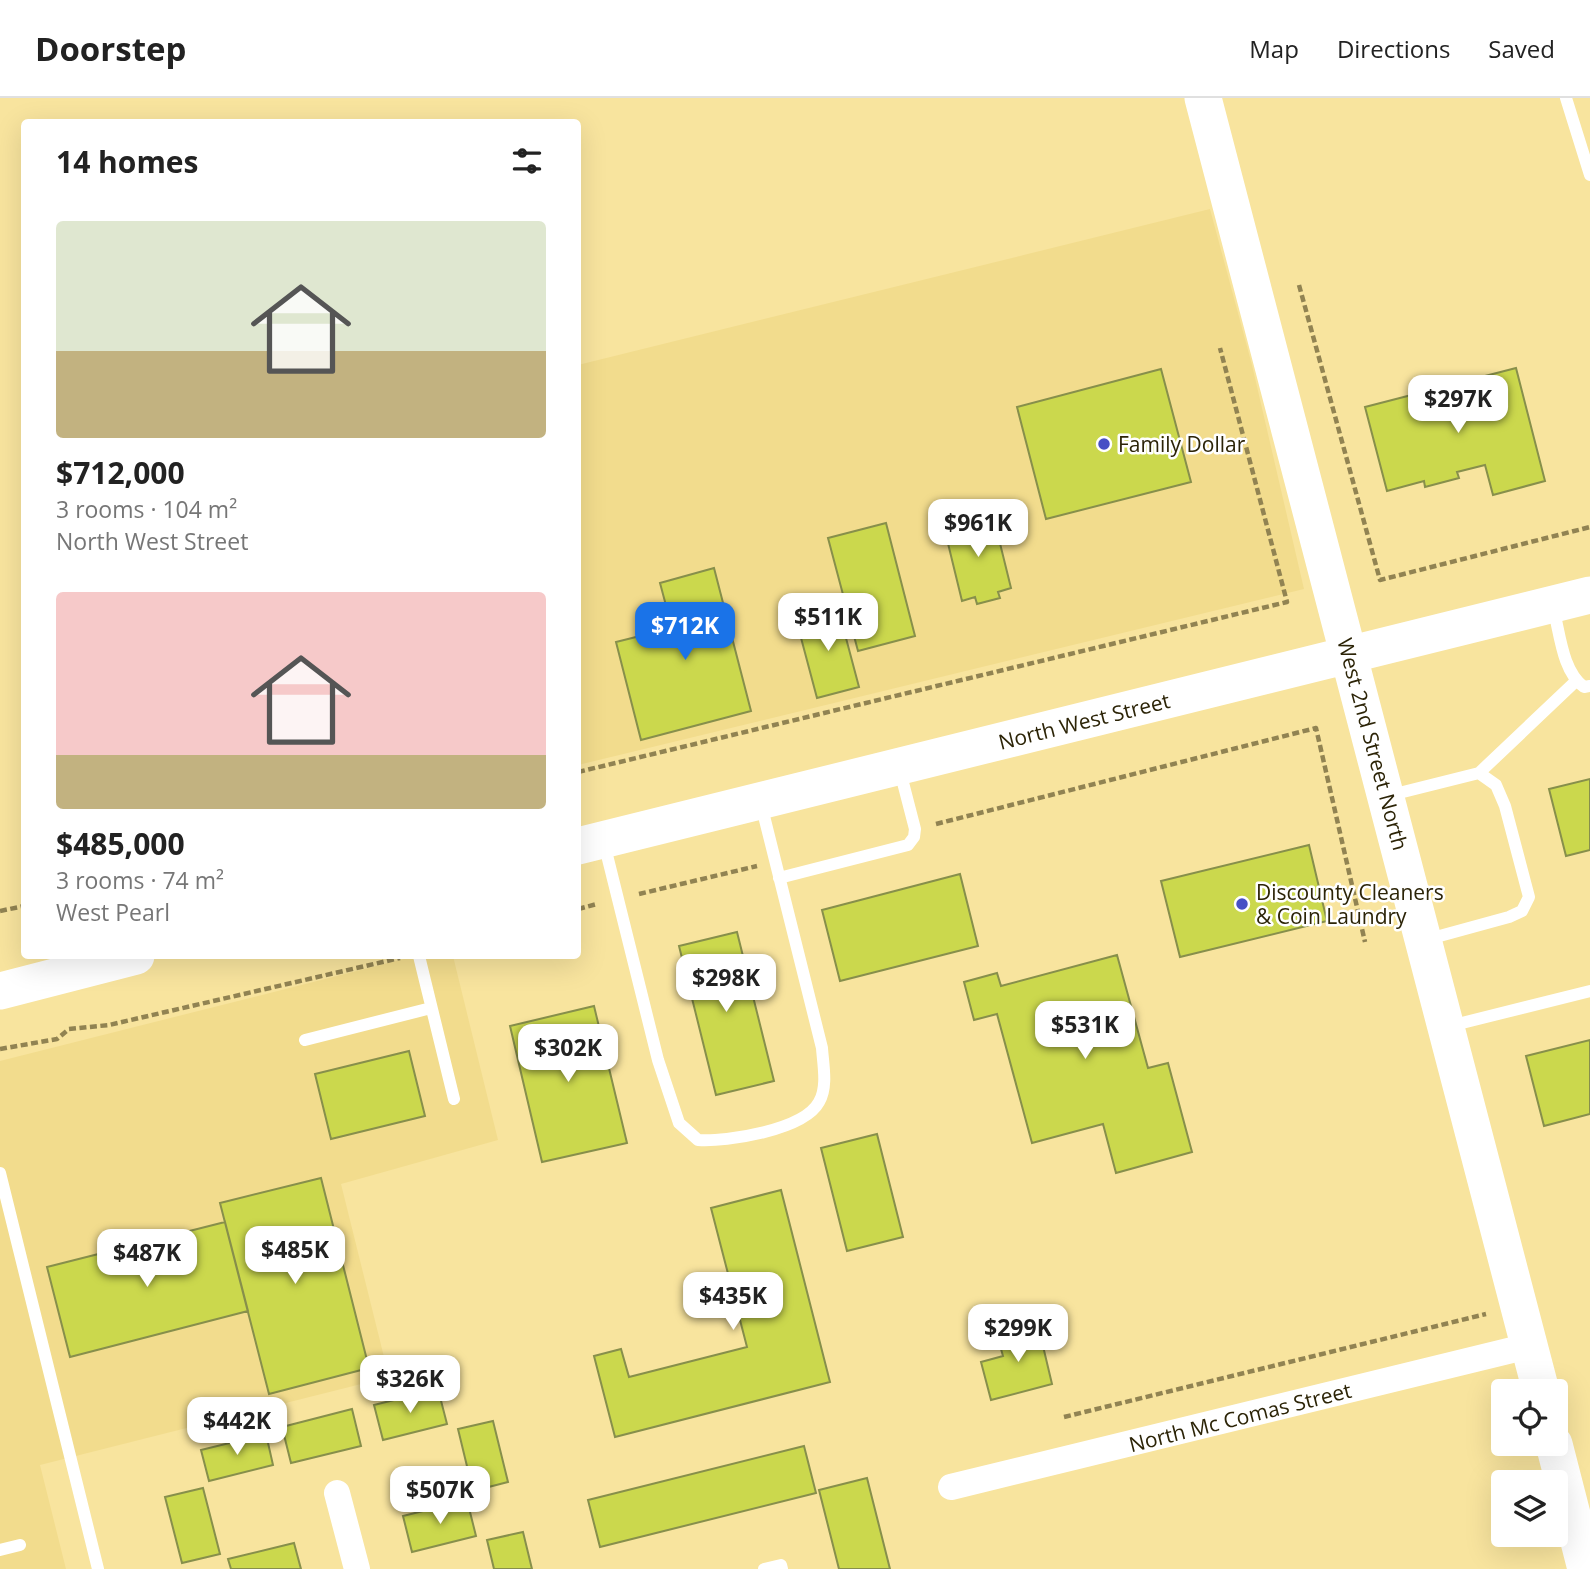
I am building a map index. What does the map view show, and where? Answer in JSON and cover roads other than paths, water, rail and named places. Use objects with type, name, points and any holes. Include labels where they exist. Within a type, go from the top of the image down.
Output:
[{"type":"street","name":"West 2nd Street North","points":[[1203,98],[1538,1379]]},
{"type":"street","name":"North West Street","points":[[590,843],[1590,595]]},
{"type":"street","points":[[0,991],[124,959]]},
{"type":"street","name":"North Mc Comas Street","points":[[951,1488],[1529,1346]]},
{"type":"street","points":[[1557,1456],[1586,1569]]},
{"type":"street","points":[[337,1493],[357,1569]]},
{"type":"lane","points":[[1566,98],[1590,176]]},
{"type":"lane","points":[[1552,604],[1570,671],[1576,681],[1584,687],[1590,686]]},
{"type":"lane","points":[[1387,796],[1479,773],[1576,681]]},
{"type":"lane","points":[[779,878],[908,845],[914,837],[915,829],[900,767]]},
{"type":"lane","points":[[1424,941],[1510,917],[1522,911],[1529,897],[1506,806],[1496,785],[1479,773]]},
{"type":"lane","points":[[590,843],[618,899],[658,1060],[679,1122],[698,1140],[739,1139],[798,1120],[819,1103],[824,1083],[822,1048],[760,802]]},
{"type":"lane","points":[[420,959],[454,1099]]},
{"type":"lane","points":[[1447,1027],[1590,991]]},
{"type":"lane","points":[[305,1040],[432,1008]]},
{"type":"lane","points":[[0,1173],[98,1569]]},
{"type":"lane","points":[[0,1550],[20,1545]]},
{"type":"lane","points":[[764,1569],[781,1565],[782,1569]]},
{"type":"place","name":"Family Dollar","points":[[1104,444]]},
{"type":"place","name":"Discounty Cleaners & Coin Laundry","points":[[1242,904]]}]
